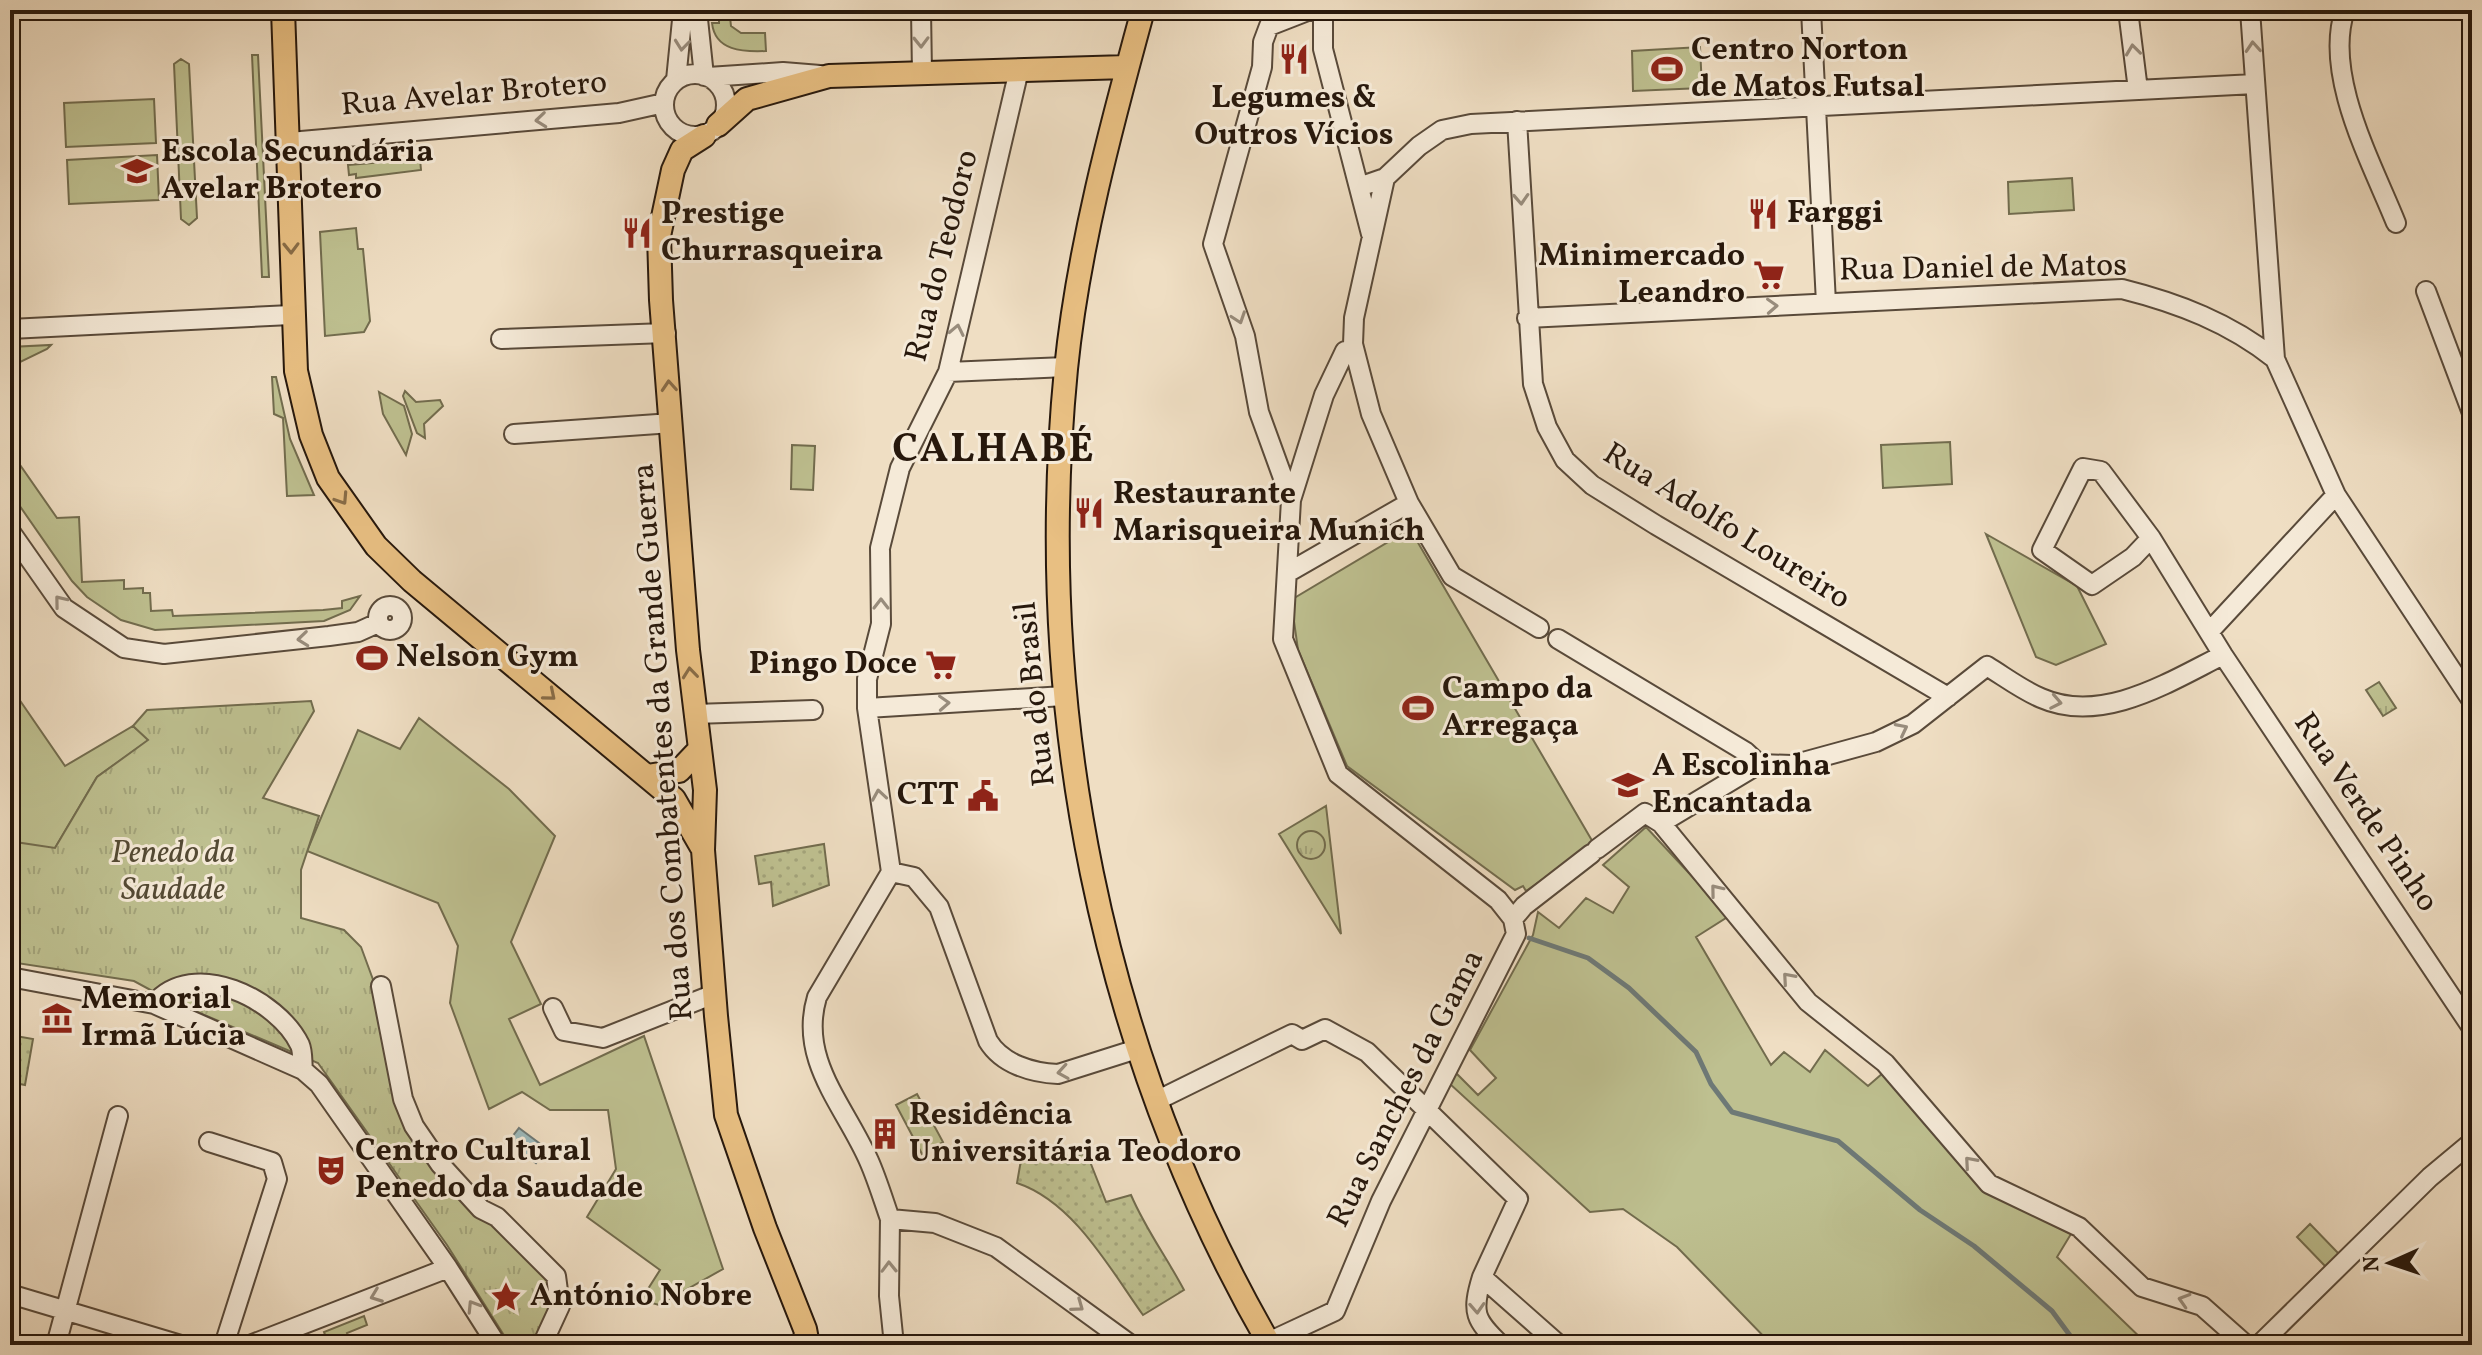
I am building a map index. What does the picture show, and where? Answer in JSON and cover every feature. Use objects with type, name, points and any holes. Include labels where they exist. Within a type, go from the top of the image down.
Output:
[{"type":"main road","points":[[283,10],[290,142],[291,315],[296,371],[311,435],[328,478],[376,546],[412,581],[647,776],[678,805],[703,850]]},
{"type":"main road","name":"Rua do Brasil","points":[[1143,10],[1127,67],[1079,281],[1066,367],[1057,553],[1064,696],[1086,845],[1137,1049],[1195,1199],[1266,1344]]},
{"type":"main road","name":"Rua dos Combatentes da Grande Guerra","points":[[808,1345],[800,1315],[765,1228],[726,1115],[703,850],[705,795],[694,714],[659,236],[664,206],[682,150],[747,99],[771,89],[829,76],[1127,67]]},
{"type":"main road","points":[[647,776],[679,771],[698,751]]},
{"type":"main road","points":[[678,805],[697,810],[705,795]]},
{"type":"street","points":[[676,80],[695,74],[706,76],[722,90],[726,108],[711,130],[690,136],[674,128],[664,103],[676,80],[683,10]]},
{"type":"street","points":[[697,10],[706,76]]},
{"type":"street","points":[[921,10],[922,73]]},
{"type":"street","points":[[1291,500],[1259,412],[1245,336],[1213,244],[1262,67],[1263,42],[1269,26],[1310,10]]},
{"type":"street","points":[[1323,10],[1323,49],[1372,237]]},
{"type":"street","points":[[1811,10],[1826,303]]},
{"type":"street","points":[[2128,10],[2138,90]]},
{"type":"street","points":[[2250,10],[2275,359],[2336,495],[2472,701]]},
{"type":"street","points":[[2345,10],[2340,43],[2345,91],[2396,223]]},
{"type":"street","name":"Rua do Teodoro","points":[[891,872],[867,708],[867,679],[881,624],[880,548],[900,468],[948,372],[1019,70]]},
{"type":"street","name":"Rua dos Combatentes da Grande Guerra","points":[[706,76],[783,72],[829,76]]},
{"type":"street","points":[[1359,187],[1385,178],[1419,146],[1442,130],[1517,121],[2255,84]]},
{"type":"street","name":"Rua Avelar Brotero","points":[[290,142],[619,113],[664,103]]},
{"type":"street","name":"Rua Adolfo Loureiro","points":[[1517,121],[1533,384],[1547,427],[1565,460],[1592,485],[1948,697]]},
{"type":"street","points":[[1385,178],[1354,318],[1351,356],[1324,395],[1291,500],[1283,639],[1338,774],[1498,900],[1513,919]]},
{"type":"street","name":"Rua Daniel de Matos","points":[[1527,318],[2122,289],[2181,304],[2256,344],[2275,359]]},
{"type":"street","points":[[2426,291],[2472,413]]},
{"type":"street","points":[[10,329],[291,315]]},
{"type":"street","points":[[501,339],[666,333]]},
{"type":"street","points":[[1351,356],[1371,414],[1409,503],[1452,576],[1539,628]]},
{"type":"street","points":[[948,372],[1066,367]]},
{"type":"street","points":[[514,434],[672,423]]},
{"type":"street","name":"Rua Verde Pinho","points":[[2151,538],[2133,557],[2092,585],[2042,550],[2083,468],[2101,471],[2151,538],[2223,655],[2472,1028]]},
{"type":"street","points":[[2209,632],[2336,495]]},
{"type":"street","points":[[1289,572],[1409,503]]},
{"type":"street","points":[[10,531],[64,608],[124,648],[164,654],[358,632],[378,623],[382,608],[394,606],[412,581]]},
{"type":"street","points":[[1558,639],[1746,752],[1759,764]]},
{"type":"street","points":[[2223,655],[2153,688],[2093,709],[2042,699],[1987,666],[1913,724],[1851,752],[1792,765],[1759,764],[1661,823],[1808,1002],[1885,1063],[1989,1184],[2079,1227],[2142,1287],[2202,1306],[2246,1345]]},
{"type":"street","points":[[867,708],[1064,696]]},
{"type":"street","points":[[694,714],[813,710]]},
{"type":"street","name":"Rua Sanches da Gama","points":[[1266,1344],[1335,1311],[1381,1201],[1509,955],[1516,934],[1513,919],[1524,906],[1645,813],[1661,823]]},
{"type":"street","points":[[894,1345],[889,1296],[890,1219],[869,1161],[814,1056],[810,1020],[817,997],[891,872],[914,877],[939,907],[988,1041],[1001,1057],[1044,1073],[1058,1074],[1137,1049]]},
{"type":"street","points":[[10,977],[154,1004],[303,1070],[319,1084],[448,1268],[497,1345]]},
{"type":"street","points":[[154,1004],[163,993],[180,986],[215,985],[234,990],[253,999],[288,1026],[302,1048],[303,1070]]},
{"type":"street","points":[[381,986],[403,1099],[414,1126],[440,1164],[481,1209],[497,1217],[556,1276],[560,1306],[542,1345]]},
{"type":"street","points":[[553,1008],[564,1031],[603,1038],[714,994]]},
{"type":"street","points":[[1156,1101],[1292,1034],[1302,1040],[1325,1029],[1367,1052],[1518,1199],[1482,1277],[1476,1298],[1478,1324],[1501,1345]]},
{"type":"street","points":[[56,1345],[118,1116]]},
{"type":"street","points":[[209,1142],[272,1162],[277,1179],[224,1345]]},
{"type":"street","points":[[2259,1345],[2430,1177],[2472,1142]]},
{"type":"street","points":[[890,1219],[935,1223],[996,1247],[1131,1345]]},
{"type":"street","points":[[250,1345],[448,1268]]},
{"type":"street","points":[[1482,1277],[1559,1345]]},
{"type":"street","points":[[10,1294],[181,1345]]},
{"type":"green space","points":[[730,17],[731,26],[741,33],[765,33],[766,51],[732,48],[718,39],[712,23],[719,23],[719,18]]},
{"type":"green space","name":"Centro Norton de Matos Futsal","points":[[1700,47],[1702,88],[1633,91],[1632,51]]},
{"type":"green space","points":[[252,55],[258,55],[269,277],[262,277]]},
{"type":"green space","points":[[181,59],[189,64],[197,218],[189,225],[181,219],[174,64]]},
{"type":"green space","points":[[154,99],[156,143],[66,147],[64,103]]},
{"type":"green space","points":[[157,155],[159,200],[69,204],[67,160]]},
{"type":"green space","points":[[420,159],[421,170],[356,178],[356,174],[349,175],[348,165]]},
{"type":"green space","points":[[2072,178],[2074,210],[2009,214],[2008,182]]},
{"type":"green space","points":[[356,228],[358,249],[363,249],[370,321],[364,332],[325,336],[320,232]]},
{"type":"green space","points":[[51,345],[47,349],[10,367],[10,347]]},
{"type":"green space","points":[[272,377],[276,377],[290,439],[314,495],[287,496],[283,418],[274,414]]},
{"type":"green space","points":[[405,391],[416,402],[440,400],[443,406],[424,424],[425,438],[417,433],[403,396]]},
{"type":"green space","points":[[379,392],[404,406],[412,434],[406,455],[383,414]]},
{"type":"green space","points":[[1950,442],[1952,484],[1883,488],[1881,445]]},
{"type":"green space","points":[[10,443],[18,462],[57,518],[79,517],[82,582],[124,580],[124,589],[143,588],[143,593],[150,593],[151,611],[172,610],[173,616],[342,608],[342,601],[360,596],[350,610],[324,621],[155,630],[121,620],[87,597],[72,581],[10,492]]},
{"type":"green space","points":[[792,445],[815,446],[813,490],[791,489]]},
{"type":"green space","name":"Campo da Arregaça","points":[[1410,529],[1594,844],[1526,891],[1523,886],[1515,890],[1347,766],[1298,650],[1291,600]]},
{"type":"green space","points":[[1986,534],[2077,586],[2106,644],[2056,665],[2036,657]]},
{"type":"green space","points":[[2379,682],[2396,708],[2383,716],[2366,690]]},
{"type":"green space","points":[[10,686],[65,766],[133,726],[149,740],[97,777],[55,848],[10,896]]},
{"type":"green space","name":"Penedo da Saudade","points":[[311,701],[314,711],[263,798],[319,816],[301,870],[301,918],[344,930],[361,947],[375,985],[402,1120],[551,1281],[557,1294],[539,1345],[510,1345],[447,1245],[318,1063],[169,1000],[134,981],[10,962],[10,896],[13,895],[15,842],[55,848],[97,777],[148,740],[133,726],[147,710]]},
{"type":"green space","points":[[419,718],[509,789],[555,836],[511,942],[541,1004],[509,1019],[540,1085],[644,1036],[723,1269],[659,1305],[641,1300],[660,1270],[587,1217],[616,1169],[608,1110],[550,1110],[522,1092],[489,1109],[450,1003],[458,946],[438,903],[307,851],[358,730],[400,749]]},
{"type":"green space","points":[[1326,806],[1341,934],[1279,834]]},
{"type":"green space","points":[[1646,827],[1729,916],[1696,937],[1771,1065],[1784,1052],[1810,1072],[1825,1050],[1868,1086],[1883,1073],[1984,1190],[2071,1234],[2057,1257],[2148,1345],[1772,1345],[1677,1247],[1623,1209],[1590,1212],[1450,1084],[1454,1071],[1478,1095],[1496,1078],[1470,1050],[1533,935],[1538,912],[1559,928],[1586,898],[1613,913],[1629,887],[1603,865]]},
{"type":"green space","points":[[1311,831],[1321,835],[1325,845],[1321,855],[1311,859],[1301,855],[1297,845],[1301,835]]},
{"type":"green space","points":[[824,844],[829,885],[773,906],[771,882],[759,884],[755,856]]},
{"type":"green space","points":[[10,1035],[33,1039],[25,1085],[10,1082]]},
{"type":"green space","points":[[917,1094],[943,1142],[922,1154],[896,1105]]},
{"type":"green space","points":[[1087,1154],[1106,1202],[1131,1195],[1184,1290],[1143,1315],[1104,1258],[1073,1221],[1037,1192],[1017,1183],[1021,1160]]},
{"type":"green space","points":[[2310,1224],[2339,1254],[2326,1267],[2297,1237]]},
{"type":"green space","points":[[364,1316],[367,1325],[347,1333],[350,1341],[329,1345],[324,1332]]},
{"type":"water","points":[[519,1128],[547,1149],[536,1163],[508,1142]]},
{"type":"waterway","points":[[1529,938],[1588,958],[1629,988],[1696,1052],[1711,1084],[1732,1112],[1838,1141],[1920,1210],[1974,1246],[2052,1311],[2077,1345]]},
{"type":"place","name":"Legumes & Outros Vícios","points":[[1294,59]]},
{"type":"place","name":"Centro Norton de Matos Futsal","points":[[1667,69]]},
{"type":"place","name":"Escola Secundária Avelar Brotero","points":[[137,171]]},
{"type":"place","name":"Farggi","points":[[1763,214]]},
{"type":"place","name":"Prestige Churrasqueira","points":[[637,233]]},
{"type":"place","name":"Minimercado Leandro","points":[[1769,275]]},
{"type":"place","name":"Restaurante Marisqueira Munich","points":[[1089,513]]},
{"type":"place","name":"Nelson Gym","points":[[372,658]]},
{"type":"place","name":"Pingo Doce","points":[[941,665]]},
{"type":"place","name":"Campo da Arregaça","points":[[1418,708]]},
{"type":"place","name":"A Escolinha Encantada","points":[[1628,785]]},
{"type":"place","name":"CTT","points":[[983,796]]},
{"type":"place","name":"Memorial Irmã Lúcia","points":[[57,1018]]},
{"type":"place","name":"Residência Universitária Teodoro","points":[[885,1134]]},
{"type":"place","name":"Centro Cultural Penedo da Saudade","points":[[331,1170]]},
{"type":"place","name":"António Nobre","points":[[506,1297]]},
{"type":"district","name":"CALHABÉ","points":[[994,451]]}]
